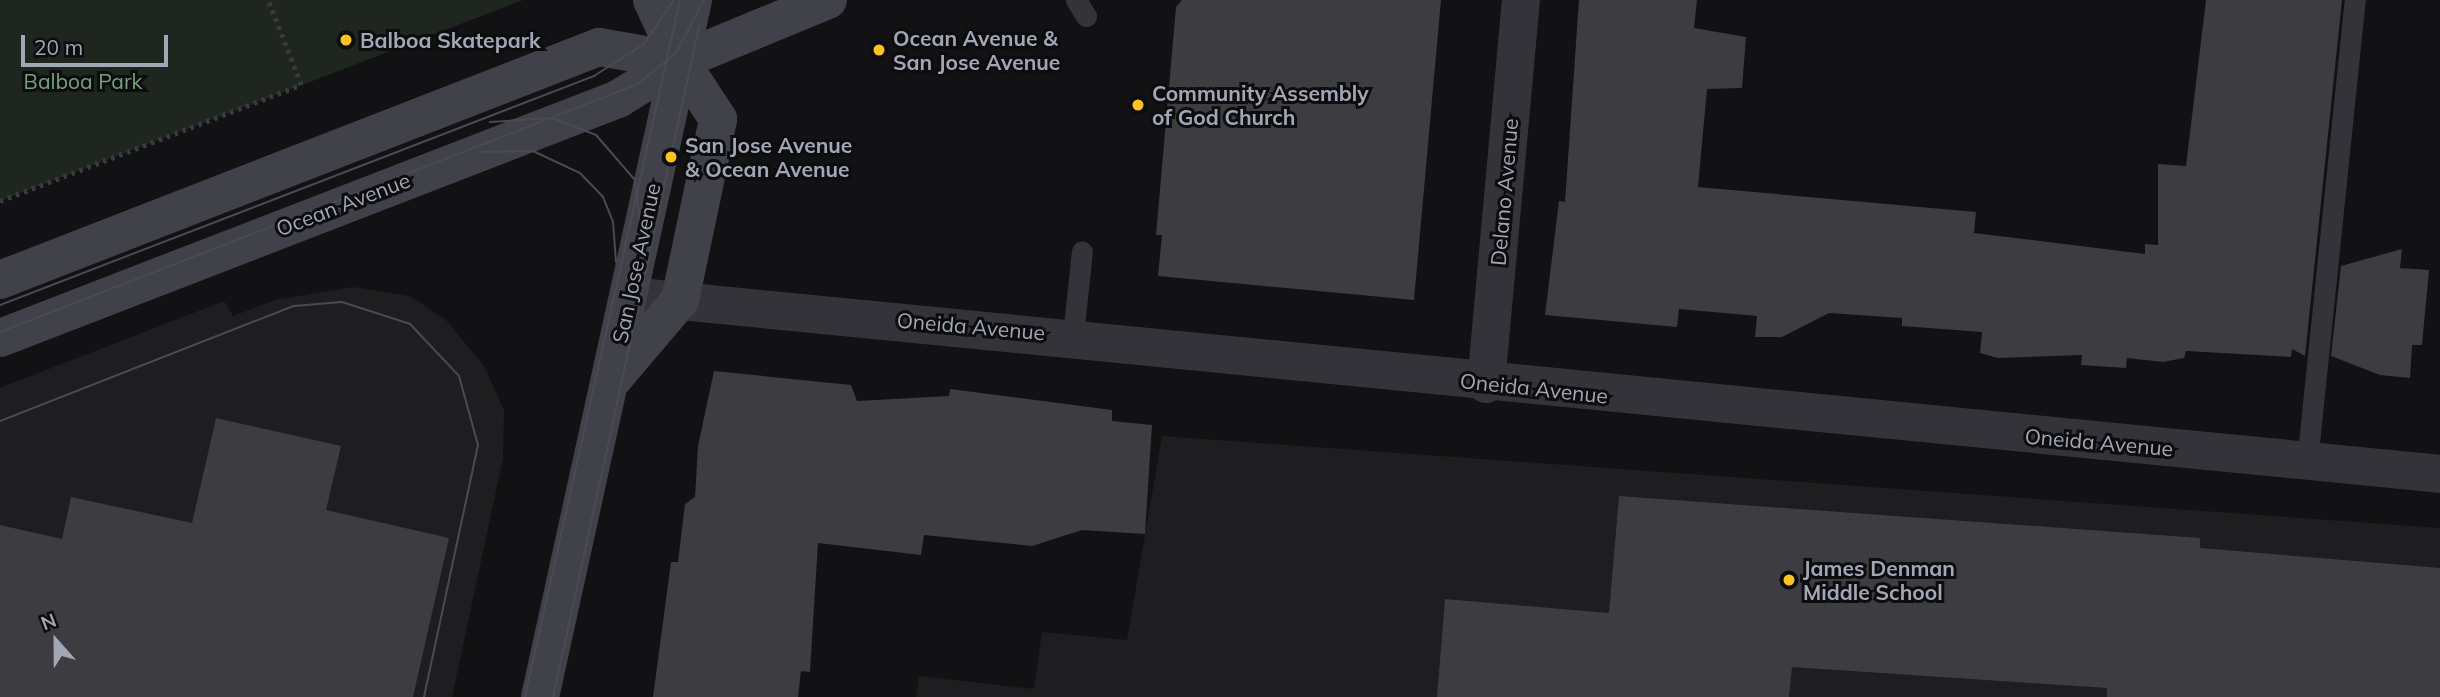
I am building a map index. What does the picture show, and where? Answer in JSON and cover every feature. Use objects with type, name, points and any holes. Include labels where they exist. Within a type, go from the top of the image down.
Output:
[{"type":"main road","name":"San Jose Avenue","points":[[610,384],[680,300],[719,119],[680,61],[652,0]]},
{"type":"main road","name":"San Jose Avenue","points":[[540,697],[693,0]]},
{"type":"main road","name":"Ocean Avenue","points":[[0,338],[618,99],[680,61],[828,0]]},
{"type":"main road","points":[[0,280],[599,47],[680,61]]},
{"type":"street","name":"Delano Avenue","points":[[1486,384],[1521,0]]},
{"type":"street","name":"Oneida Avenue","points":[[629,296],[1073,335],[1486,384],[2440,474]]},
{"type":"lane","points":[[2306,462],[2355,0]]},
{"type":"lane","points":[[1073,335],[1082,251]]},
{"type":"path","points":[[0,201],[301,85],[268,0]]},
{"type":"shaded area","points":[[353,287],[410,296],[446,320],[484,366],[504,410],[503,458],[452,697],[0,697],[0,388],[224,301],[233,316],[275,300]]},
{"type":"shaded area","name":"James Denman Middle School","points":[[1162,436],[2440,528],[2440,697],[916,697],[919,676],[1034,689],[1042,632],[1127,640]]},
{"type":"green space","name":"Balboa Park","points":[[0,0],[523,0],[0,201]]},
{"type":"building","points":[[1182,0],[1441,0],[1414,300],[1158,276],[1162,235],[1156,235],[1176,7]]},
{"type":"building","points":[[1579,0],[1697,0],[1694,28],[1746,37],[1742,88],[1707,89],[1698,187],[1976,212],[1974,233],[2145,254],[2145,244],[2158,245],[2158,164],[2186,166],[2206,0],[2342,0],[2305,356],[2292,349],[2291,357],[2186,351],[2184,358],[2163,362],[2127,358],[2126,368],[2081,365],[2082,355],[1998,358],[1980,353],[1982,332],[1902,326],[1902,318],[1829,313],[1782,337],[1755,337],[1757,316],[1679,309],[1677,327],[1545,315],[1559,201],[1565,202]]},
{"type":"building","points":[[2402,249],[2400,268],[2429,270],[2422,345],[2412,345],[2410,378],[2380,375],[2331,356],[2341,266]]},
{"type":"building","points":[[714,371],[851,385],[857,401],[949,396],[950,389],[1112,410],[1112,421],[1152,425],[1145,534],[1082,530],[1032,546],[924,535],[921,555],[818,543],[810,672],[801,671],[798,697],[653,697],[671,562],[678,562],[685,504],[695,497],[698,446]]},
{"type":"building","points":[[216,418],[341,446],[326,510],[449,538],[413,697],[0,697],[0,525],[62,539],[71,497],[192,523]]},
{"type":"building","points":[[1619,496],[2200,538],[2200,548],[2440,568],[2440,697],[2107,697],[2107,688],[1792,667],[1789,697],[1437,697],[1445,599],[1609,613]]},
{"type":"tram line","points":[[0,305],[594,76],[644,44],[674,0]]},
{"type":"tram line","points":[[525,697],[680,0]]},
{"type":"tram line","points":[[0,332],[638,84],[676,53],[704,0]]},
{"type":"tram line","points":[[553,697],[699,27]]},
{"type":"tram line","points":[[490,122],[552,118],[596,135],[635,180],[644,259]]},
{"type":"tram line","points":[[479,152],[533,151],[580,173],[603,197],[613,222],[616,262]]},
{"type":"tram line","points":[[0,421],[294,306],[342,302],[410,324],[459,376],[478,445],[424,697]]},
{"type":"place","name":"Balboa Skatepark","points":[[346,40]]},
{"type":"place","name":"Ocean Avenue & San Jose Avenue","points":[[879,50]]},
{"type":"place","name":"Community Assembly of God Church","points":[[1138,105]]},
{"type":"place","name":"San Jose Avenue & Ocean Avenue","points":[[671,157]]},
{"type":"place","name":"James Denman Middle School","points":[[1789,580]]}]
